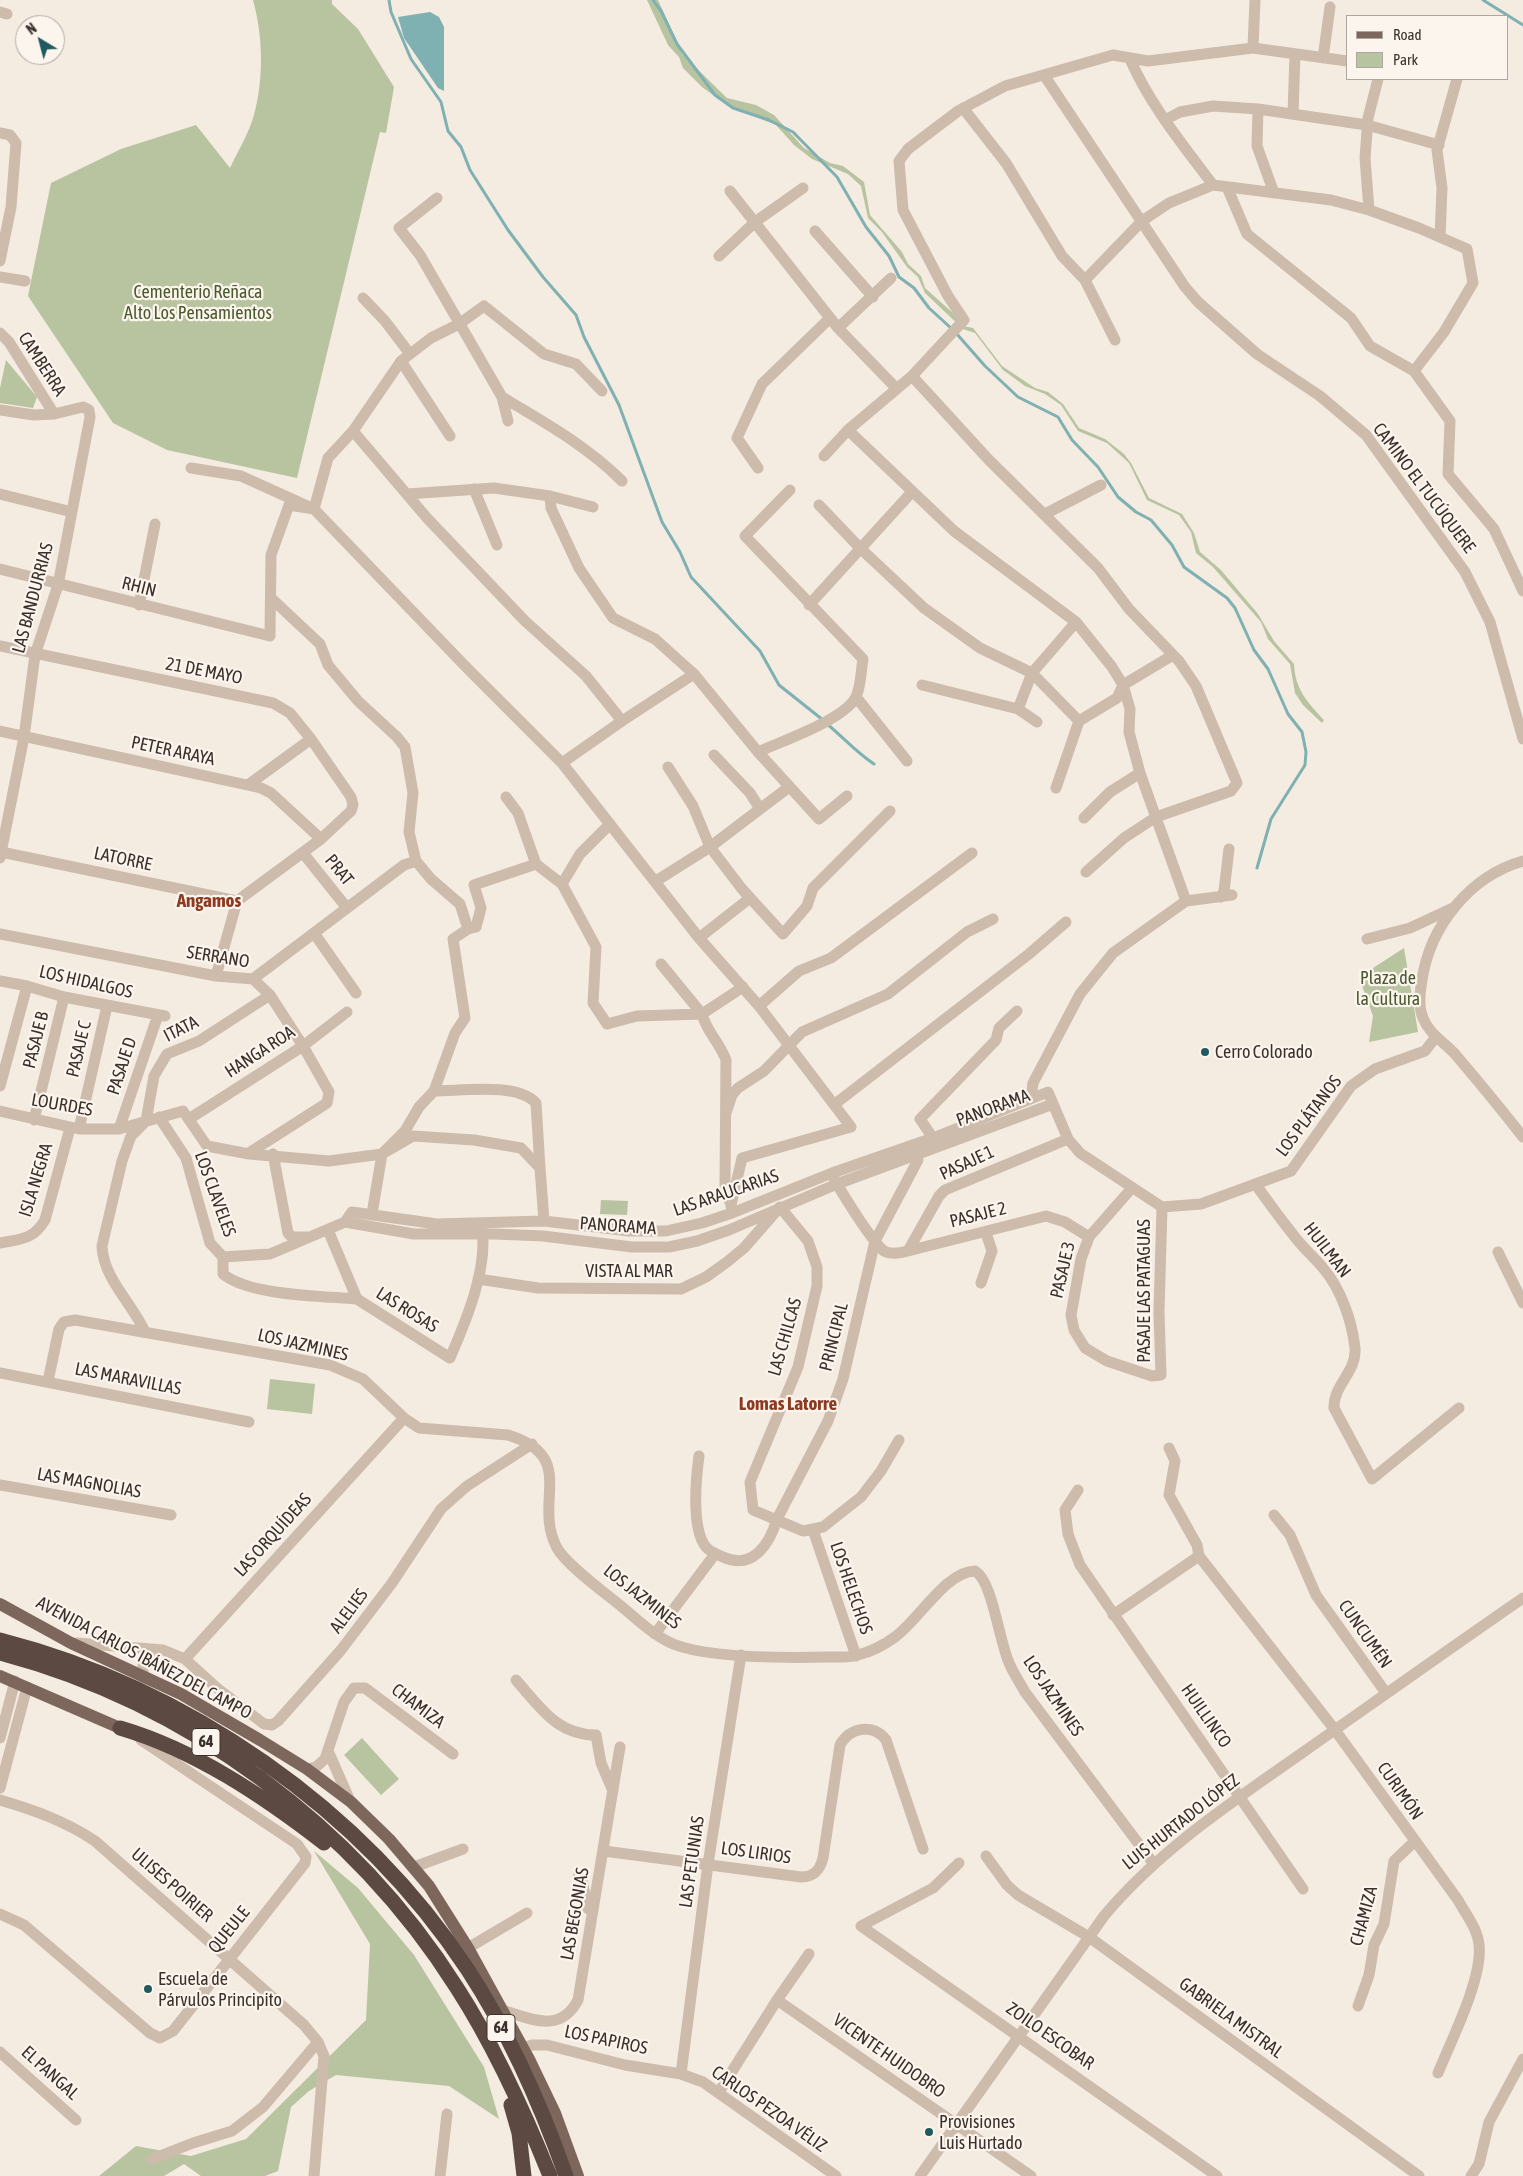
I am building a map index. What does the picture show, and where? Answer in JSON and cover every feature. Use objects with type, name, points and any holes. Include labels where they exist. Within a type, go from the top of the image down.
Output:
[{"type":"highway","name":"AVENIDA CARLOS IBÁÑEZ DEL CAMPO","points":[[0,1640],[59,1657],[107,1676],[165,1702],[222,1734],[311,1800],[362,1845],[410,1896],[457,1955],[485,1998],[528,2082],[566,2176]]},
{"type":"highway","name":"64","points":[[0,1654],[46,1667],[105,1689],[159,1715],[217,1748],[291,1802],[332,1839],[378,1885],[406,1918],[448,1974],[490,2044],[519,2104],[550,2176]]},
{"type":"highway","points":[[120,1728],[164,1743],[207,1765],[305,1829],[378,1885]]},
{"type":"highway","points":[[490,2044],[515,2118],[524,2176]]},
{"type":"main road","name":"AVENIDA CARLOS IBÁÑEZ DEL CAMPO","points":[[0,1604],[71,1643],[181,1694],[306,1769],[351,1802],[414,1867],[442,1906],[468,1948],[523,2048],[555,2113],[578,2176]]},
{"type":"main road","points":[[0,1676],[120,1728]]},
{"type":"street","points":[[1253,48],[1255,0]]},
{"type":"street","points":[[1323,58],[1330,7]]},
{"type":"street","points":[[824,456],[848,430],[912,376],[964,320],[948,296],[903,210],[899,160],[908,149],[963,108],[1005,86],[1113,55],[1148,61],[1253,48],[1346,61]]},
{"type":"street","points":[[1293,114],[1295,54]]},
{"type":"street","points":[[1130,59],[1138,78],[1165,120],[1213,185]]},
{"type":"street","name":"CAMINO EL TUCÚQUERE","points":[[1044,75],[1185,287],[1198,302],[1256,354],[1320,396],[1366,435],[1465,572],[1490,622],[1523,739]]},
{"type":"street","points":[[1369,210],[1365,158],[1367,125],[1378,80]]},
{"type":"street","points":[[1440,237],[1442,188],[1439,145],[1457,80]]},
{"type":"street","points":[[1165,120],[1180,112],[1213,106],[1258,109],[1367,125],[1439,145]]},
{"type":"street","points":[[963,108],[1006,163],[1062,256],[1085,280],[1115,340]]},
{"type":"street","points":[[1258,109],[1257,146],[1274,193]]},
{"type":"street","points":[[0,261],[10,207],[16,143],[5,134]]},
{"type":"street","points":[[1085,280],[1142,222],[1169,203],[1213,185],[1331,200],[1369,210],[1467,249],[1473,283],[1444,332],[1414,370]]},
{"type":"street","points":[[1227,187],[1247,234],[1351,318],[1370,346],[1414,370],[1450,421],[1448,474],[1494,529],[1523,591]]},
{"type":"street","points":[[719,256],[755,222],[803,188]]},
{"type":"street","points":[[730,191],[838,328],[896,388]]},
{"type":"street","points":[[437,198],[399,228],[420,255],[502,397],[508,421]]},
{"type":"street","points":[[815,231],[873,297]]},
{"type":"street","points":[[0,277],[25,281]]},
{"type":"street","points":[[838,328],[891,278]]},
{"type":"street","points":[[363,298],[385,321],[450,436]]},
{"type":"street","points":[[314,509],[328,458],[353,431],[405,358],[431,338],[459,324],[484,306],[544,354],[576,364],[602,391]]},
{"type":"street","points":[[758,468],[737,438],[762,384],[830,318]]},
{"type":"street","name":"CAMBERRA","points":[[0,333],[8,342],[54,414]]},
{"type":"street","points":[[912,376],[988,459],[1098,568],[1129,609],[1173,656],[1196,686],[1237,783],[1231,791],[1156,817],[1124,838],[1086,872]]},
{"type":"street","points":[[502,397],[555,428],[606,465],[622,481]]},
{"type":"street","name":"LAS BANDURRIAS","points":[[1,855],[4,811],[24,737],[35,655],[58,585],[90,421],[90,413],[87,408],[78,407],[54,414]]},
{"type":"street","points":[[0,410],[34,415],[54,414]]},
{"type":"street","points":[[848,430],[911,493],[954,531],[1076,622],[1112,667],[1123,684],[1130,709],[1129,732],[1140,773],[1186,901]]},
{"type":"street","points":[[353,431],[427,518],[525,621],[586,676],[622,721]]},
{"type":"street","points":[[191,468],[241,476],[314,509],[562,764],[699,938],[760,1006],[835,1104],[851,1127],[742,1158],[732,1209]]},
{"type":"street","points":[[1045,514],[1100,485]]},
{"type":"street","points":[[407,494],[494,488],[550,496],[593,507]]},
{"type":"street","points":[[474,489],[497,545]]},
{"type":"street","points":[[758,752],[845,711],[856,696],[864,658],[810,605],[745,536],[790,490]]},
{"type":"street","points":[[810,605],[911,493]]},
{"type":"street","points":[[0,494],[72,512]]},
{"type":"street","points":[[550,496],[551,508],[579,568],[612,618],[655,640],[694,674],[758,752],[819,819],[847,796]]},
{"type":"street","points":[[314,509],[288,505],[271,555],[272,598],[320,644],[328,665],[358,701],[397,737],[405,747],[413,793],[408,832],[416,861],[430,879],[460,904],[468,929]]},
{"type":"street","points":[[819,506],[860,548],[924,608],[980,648],[1032,673],[1079,721]]},
{"type":"street","points":[[139,605],[155,524]]},
{"type":"street","name":"RHIN","points":[[0,569],[58,585],[270,636],[272,598]]},
{"type":"street","points":[[1018,710],[1032,673],[1076,622]]},
{"type":"street","name":"21 DE MAYO","points":[[0,646],[35,655],[273,703],[290,713],[311,739],[351,797],[353,805],[351,811],[321,839]]},
{"type":"street","points":[[1056,788],[1079,721],[1117,698],[1123,684],[1173,656]]},
{"type":"street","points":[[562,764],[622,721],[694,674]]},
{"type":"street","points":[[922,685],[1018,710],[1037,722]]},
{"type":"street","points":[[856,696],[907,760]]},
{"type":"street","name":"PETER ARAYA","points":[[0,731],[248,785],[271,794],[321,839]]},
{"type":"street","points":[[248,785],[311,739]]},
{"type":"street","points":[[714,755],[750,793],[760,809]]},
{"type":"street","points":[[668,767],[693,806],[710,847],[750,898],[782,934],[808,906],[813,888],[890,811]]},
{"type":"street","points":[[1084,818],[1110,792],[1140,773]]},
{"type":"street","points":[[656,881],[710,847],[789,787]]},
{"type":"street","points":[[506,798],[518,813],[536,864],[562,884],[596,947],[593,1004],[607,1024],[637,1016],[702,1014],[743,987]]},
{"type":"street","points":[[562,884],[580,854],[610,824]]},
{"type":"street","points":[[216,976],[237,900],[321,839]]},
{"type":"street","points":[[1031,1098],[1033,1083],[1080,994],[1113,953],[1186,901],[1226,896],[1224,891],[1228,849]]},
{"type":"street","name":"PRAT","points":[[303,853],[348,908]]},
{"type":"street","points":[[760,1006],[799,971],[831,958],[972,853]]},
{"type":"street","name":"LATORRE","points":[[1,855],[237,900]]},
{"type":"street","points":[[253,979],[404,866],[416,861]]},
{"type":"street","points":[[1523,861],[1488,876],[1446,918],[1433,942],[1423,971],[1419,998],[1422,1016],[1435,1038],[1452,1051],[1523,1137]]},
{"type":"street","points":[[372,1214],[382,1154],[405,1131],[419,1107],[434,1091],[455,1033],[465,1018],[453,939],[476,926],[481,908],[474,885],[536,864]]},
{"type":"street","points":[[699,938],[750,898]]},
{"type":"street","points":[[1367,939],[1410,928],[1457,906]]},
{"type":"street","points":[[726,1113],[732,1095],[738,1088],[764,1071],[802,1032],[888,994],[967,932],[993,919]]},
{"type":"street","points":[[835,1104],[1029,954],[1066,922]]},
{"type":"street","points":[[314,933],[356,993]]},
{"type":"street","name":"SERRANO","points":[[0,934],[216,976],[253,979],[270,995],[303,1046],[329,1092],[327,1103],[248,1154]]},
{"type":"street","points":[[661,964],[702,1014],[704,1023],[721,1047],[726,1060],[725,1186],[732,1209]]},
{"type":"street","name":"LOS HIDALGOS","points":[[0,981],[27,986],[64,998],[161,1015]]},
{"type":"street","points":[[0,1086],[27,986]]},
{"type":"street","name":"ITATA","points":[[146,1120],[154,1076],[167,1054],[199,1041],[270,995]]},
{"type":"street","name":"PASAJE B","points":[[34,1120],[64,998]]},
{"type":"street","name":"PASAJE C","points":[[75,1129],[107,1006]]},
{"type":"street","points":[[933,1138],[920,1120],[996,1040],[1000,1028],[1017,1011]]},
{"type":"street","name":"HANGA ROA","points":[[190,1119],[303,1046],[348,1012]]},
{"type":"street","name":"PASAJE D","points":[[120,1129],[161,1015]]},
{"type":"street","name":"LOS PLÁTANOS","points":[[1162,1207],[1201,1204],[1291,1171],[1351,1086],[1375,1069],[1425,1051],[1435,1038]]},
{"type":"street","points":[[434,1091],[508,1090],[529,1095],[536,1103],[544,1221]]},
{"type":"street","name":"LAS ARAUCARIAS","points":[[345,1222],[352,1212],[405,1221],[437,1224],[482,1221],[544,1221],[629,1232],[666,1231],[702,1223],[732,1209],[933,1138],[1048,1092],[1053,1104]]},
{"type":"street","points":[[1053,1104],[1068,1139],[1080,1153],[1131,1189],[1162,1207]]},
{"type":"street","name":"PANORAMA","points":[[345,1222],[414,1234],[543,1236],[632,1247],[669,1246],[697,1241],[729,1230],[837,1184],[1053,1104]]},
{"type":"street","name":"LOURDES","points":[[0,1111],[75,1129],[120,1129],[146,1120],[183,1111],[190,1119]]},
{"type":"street","name":"LOS CLAVELES","points":[[159,1117],[186,1158],[210,1243],[223,1257]]},
{"type":"street","points":[[190,1119],[207,1146],[248,1154],[273,1154],[329,1161],[382,1154],[413,1136],[474,1140],[521,1148],[540,1168]]},
{"type":"street","points":[[145,1332],[102,1259],[102,1246],[122,1161],[131,1136],[146,1120]]},
{"type":"street","name":"ISLA NEGRA","points":[[0,1243],[28,1238],[39,1231],[45,1220],[75,1129]]},
{"type":"street","name":"PASAJE 1","points":[[908,1251],[939,1196],[945,1190],[1068,1139]]},
{"type":"street","points":[[273,1154],[288,1233],[292,1237],[311,1237]]},
{"type":"street","name":"PRINCIPAL","points":[[715,1554],[727,1559],[748,1560],[766,1546],[772,1536],[777,1519],[828,1422],[843,1379],[875,1241],[918,1160],[916,1154]]},
{"type":"street","points":[[832,1173],[837,1184],[875,1241]]},
{"type":"street","name":"HUILMAN","points":[[1256,1185],[1296,1239],[1324,1268],[1340,1296],[1350,1321],[1355,1358],[1351,1370],[1338,1390],[1334,1400],[1334,1408],[1372,1479],[1459,1408]]},
{"type":"street","name":"PASAJE 3","points":[[1071,1315],[1081,1259],[1088,1237],[1131,1189]]},
{"type":"street","name":"VISTA AL MAR","points":[[478,1279],[538,1288],[682,1288],[706,1277],[744,1248],[780,1207]]},
{"type":"street","name":"LAS CHILCAS","points":[[777,1519],[753,1510],[750,1482],[798,1367],[817,1286],[817,1267],[808,1241],[780,1207]]},
{"type":"street","name":"PASAJE LAS PATAGUAS","points":[[1071,1315],[1074,1330],[1085,1348],[1107,1361],[1152,1376],[1161,1375],[1159,1312],[1162,1207]]},
{"type":"street","name":"PASAJE 2","points":[[875,1241],[885,1252],[896,1253],[986,1233],[1036,1217],[1046,1216],[1065,1222],[1088,1237]]},
{"type":"street","points":[[478,1279],[483,1235],[482,1221]]},
{"type":"street","points":[[345,1222],[270,1254],[223,1257],[223,1274],[232,1281],[278,1292],[357,1299]]},
{"type":"street","name":"LAS ROSAS","points":[[328,1230],[357,1299],[450,1358],[472,1309],[478,1279]]},
{"type":"street","points":[[981,1283],[992,1251],[986,1233]]},
{"type":"street","points":[[1498,1252],[1523,1303]]},
{"type":"street","name":"LOS JAZMINES","points":[[48,1381],[59,1329],[64,1322],[74,1320],[330,1365],[363,1379],[404,1418],[419,1428],[508,1435],[532,1444],[547,1460],[550,1480],[550,1520],[558,1550],[597,1586],[655,1634],[672,1644],[691,1650],[799,1658],[856,1656],[896,1636],[934,1597],[961,1574],[968,1571],[980,1574],[987,1584],[998,1632],[1009,1665],[1025,1692],[1154,1863]]},
{"type":"street","name":"LAS MARAVILLAS","points":[[0,1372],[249,1422]]},
{"type":"street","name":"LAS ORQUÍDEAS","points":[[185,1659],[404,1418]]},
{"type":"street","points":[[777,1519],[792,1528],[803,1531],[822,1528],[836,1519],[861,1497],[878,1477],[899,1440]]},
{"type":"street","name":"ALELIES","points":[[185,1659],[217,1688],[264,1724],[272,1725],[278,1721],[341,1650],[392,1583],[441,1509],[461,1490],[532,1444]]},
{"type":"street","name":"CURIMÓN","points":[[1169,1448],[1175,1461],[1169,1495],[1198,1545],[1199,1556],[1335,1730],[1414,1842],[1458,1900],[1475,1930],[1479,1944],[1477,1967],[1472,1988],[1438,2073]]},
{"type":"street","points":[[655,1634],[715,1554],[706,1548],[698,1525],[696,1477],[699,1456]]},
{"type":"street","name":"LAS MAGNOLIAS","points":[[0,1485],[171,1515]]},
{"type":"street","name":"HUILLINCO","points":[[1078,1490],[1065,1510],[1068,1534],[1080,1565],[1112,1615],[1241,1796],[1303,1889]]},
{"type":"street","name":"CUNCUMÉN","points":[[1274,1514],[1290,1535],[1316,1595],[1386,1693]]},
{"type":"street","name":"LOS HELECHOS","points":[[813,1530],[856,1656]]},
{"type":"street","points":[[1112,1615],[1199,1556]]},
{"type":"street","name":"LUIS HURTADO LÓPEZ","points":[[920,2176],[1089,1937],[1130,1885],[1154,1863],[1241,1796],[1523,1598]]},
{"type":"street","points":[[71,1643],[115,1648],[162,1650],[185,1659]]},
{"type":"street","points":[[144,1676],[142,1666],[146,1657],[153,1651],[162,1650]]},
{"type":"street","name":"LAS PETUNIAS","points":[[681,2074],[708,1864],[741,1655]]},
{"type":"street","points":[[516,1680],[556,1724],[583,1735],[596,1735],[601,1762],[613,1792]]},
{"type":"street","points":[[0,1738],[15,1681]]},
{"type":"street","points":[[0,1788],[27,1687]]},
{"type":"street","name":"CHAMIZA","points":[[329,1753],[332,1736],[344,1702],[354,1688],[365,1688],[453,1754]]},
{"type":"street","name":"QUEULE","points":[[0,1914],[24,1925],[150,2033],[160,2038],[173,2031],[229,1957],[305,1863],[306,1858],[297,1844],[219,1790],[120,1728]]},
{"type":"street","name":"LOS LIRIOS","points":[[604,1852],[801,1877],[813,1875],[821,1867],[823,1858],[840,1744],[848,1734],[867,1729],[879,1732],[886,1740],[923,1849]]},
{"type":"street","name":"LAS BEGONIAS","points":[[502,2010],[549,2022],[558,2021],[574,2009],[578,2000],[594,1911],[620,1747]]},
{"type":"street","points":[[306,1769],[316,1767],[329,1753],[351,1802]]},
{"type":"street","name":"ULISES POIRIER","points":[[0,1800],[37,1810],[78,1830],[95,1841],[229,1957],[304,2025],[318,2042]]},
{"type":"street","name":"CHAMIZA","points":[[1358,2006],[1369,1975],[1374,1945],[1384,1924],[1394,1861],[1414,1842]]},
{"type":"street","points":[[414,1867],[463,1849]]},
{"type":"street","name":"GABRIELA MISTRAL","points":[[986,1856],[1007,1886],[1018,1895],[1089,1937],[1419,2176]]},
{"type":"street","name":"ZOILO ESCOBAR","points":[[959,1862],[933,1888],[861,1926],[1217,2176]]},
{"type":"street","points":[[578,1877],[584,1885],[588,1909],[594,1911]]},
{"type":"street","points":[[468,1948],[527,1913]]},
{"type":"street","points":[[719,2092],[777,2000],[809,1954]]},
{"type":"street","name":"VICENTE HUIDOBRO","points":[[777,2000],[1031,2176]]},
{"type":"street","points":[[152,2159],[192,2143],[232,2131],[263,2107],[318,2042],[324,2056],[314,2176]]},
{"type":"street","name":"LOS PAPIROS","points":[[523,2048],[532,2045],[547,2045],[625,2065],[681,2074]]},
{"type":"street","name":"EL PANGAL","points":[[0,2052],[76,2120]]},
{"type":"street","points":[[1470,2176],[1478,2164],[1489,2122],[1523,2059]]},
{"type":"street","name":"CARLOS PEZOA VÉLIZ","points":[[681,2074],[703,2082],[719,2092],[836,2176]]},
{"type":"street","points":[[440,2176],[447,2114]]},
{"type":"green space","name":"Cementerio Reñaca Alto Los Pensamientos","points":[[253,0],[332,0],[332,4],[358,29],[394,87],[386,133],[380,132],[297,478],[167,450],[113,423],[28,296],[51,183],[121,149],[196,125],[230,168],[252,122],[261,72],[259,28]]},
{"type":"green space","points":[[647,0],[658,0],[683,55],[727,98],[756,105],[774,115],[804,148],[830,163],[843,166],[864,182],[870,215],[902,252],[908,264],[921,276],[925,288],[953,313],[963,326],[973,328],[1002,366],[1035,388],[1048,392],[1063,404],[1079,428],[1105,439],[1124,454],[1131,463],[1149,498],[1182,514],[1194,533],[1200,552],[1221,570],[1258,614],[1274,641],[1294,664],[1299,688],[1307,701],[1324,720],[1322,723],[1303,705],[1295,693],[1290,664],[1268,639],[1261,622],[1213,567],[1196,553],[1191,532],[1179,515],[1147,500],[1129,463],[1107,443],[1078,431],[1061,405],[1045,394],[1025,386],[1003,370],[975,333],[963,329],[925,293],[918,277],[907,267],[882,232],[868,218],[861,186],[848,174],[812,159],[794,145],[776,125],[728,106],[702,87],[683,68],[679,57],[668,45]]},
{"type":"green space","points":[[6,360],[37,397],[33,408],[0,403],[0,388]]},
{"type":"green space","name":"Plaza de la Cultura","points":[[1404,948],[1418,1032],[1369,1042],[1373,1016],[1359,977]]},
{"type":"green space","points":[[601,1200],[628,1201],[627,1215],[600,1214]]},
{"type":"green space","points":[[270,1379],[315,1384],[312,1414],[267,1409]]},
{"type":"green space","points":[[362,1738],[399,1779],[381,1795],[344,1755]]},
{"type":"green space","points":[[314,1851],[358,1888],[414,1955],[484,2067],[499,2119],[449,2086],[336,2075],[309,2091],[291,2107],[278,2171],[265,2176],[201,2176],[184,2164],[164,2176],[99,2176],[136,2146],[191,2156],[246,2139],[366,2020],[370,1944]]},
{"type":"water","points":[[430,12],[439,17],[444,27],[444,91],[438,88],[404,38],[398,17]]},
{"type":"waterway","points":[[389,0],[391,12],[411,59],[441,102],[448,131],[461,147],[470,170],[508,230],[543,277],[576,315],[584,337],[619,405],[662,522],[680,552],[691,577],[760,651],[779,685],[823,720]]},
{"type":"waterway","points":[[653,0],[661,11],[677,44],[715,95],[733,108],[769,120],[793,132],[837,177],[866,227],[889,256],[899,277],[914,288],[929,308],[952,329]]},
{"type":"waterway","points":[[1483,0],[1507,15]]},
{"type":"waterway","points":[[1508,16],[1523,25]]},
{"type":"waterway","points":[[956,333],[985,366],[1018,397],[1058,417],[1072,440],[1098,467],[1118,497],[1136,512],[1151,520],[1172,545],[1184,567],[1227,598],[1235,608],[1254,650],[1268,669],[1288,714],[1302,732],[1306,752],[1305,765],[1271,819],[1257,868]]},
{"type":"waterway","points":[[827,724],[874,764]]},
{"type":"place","name":"Cerro Colorado","points":[[1205,1052]]},
{"type":"place","name":"Escuela de Párvulos Principito","points":[[148,1989]]},
{"type":"place","name":"Provisiones Luis Hurtado","points":[[929,2132]]},
{"type":"district","name":"Angamos","points":[[209,901]]},
{"type":"district","name":"Lomas Latorre","points":[[788,1404]]}]
